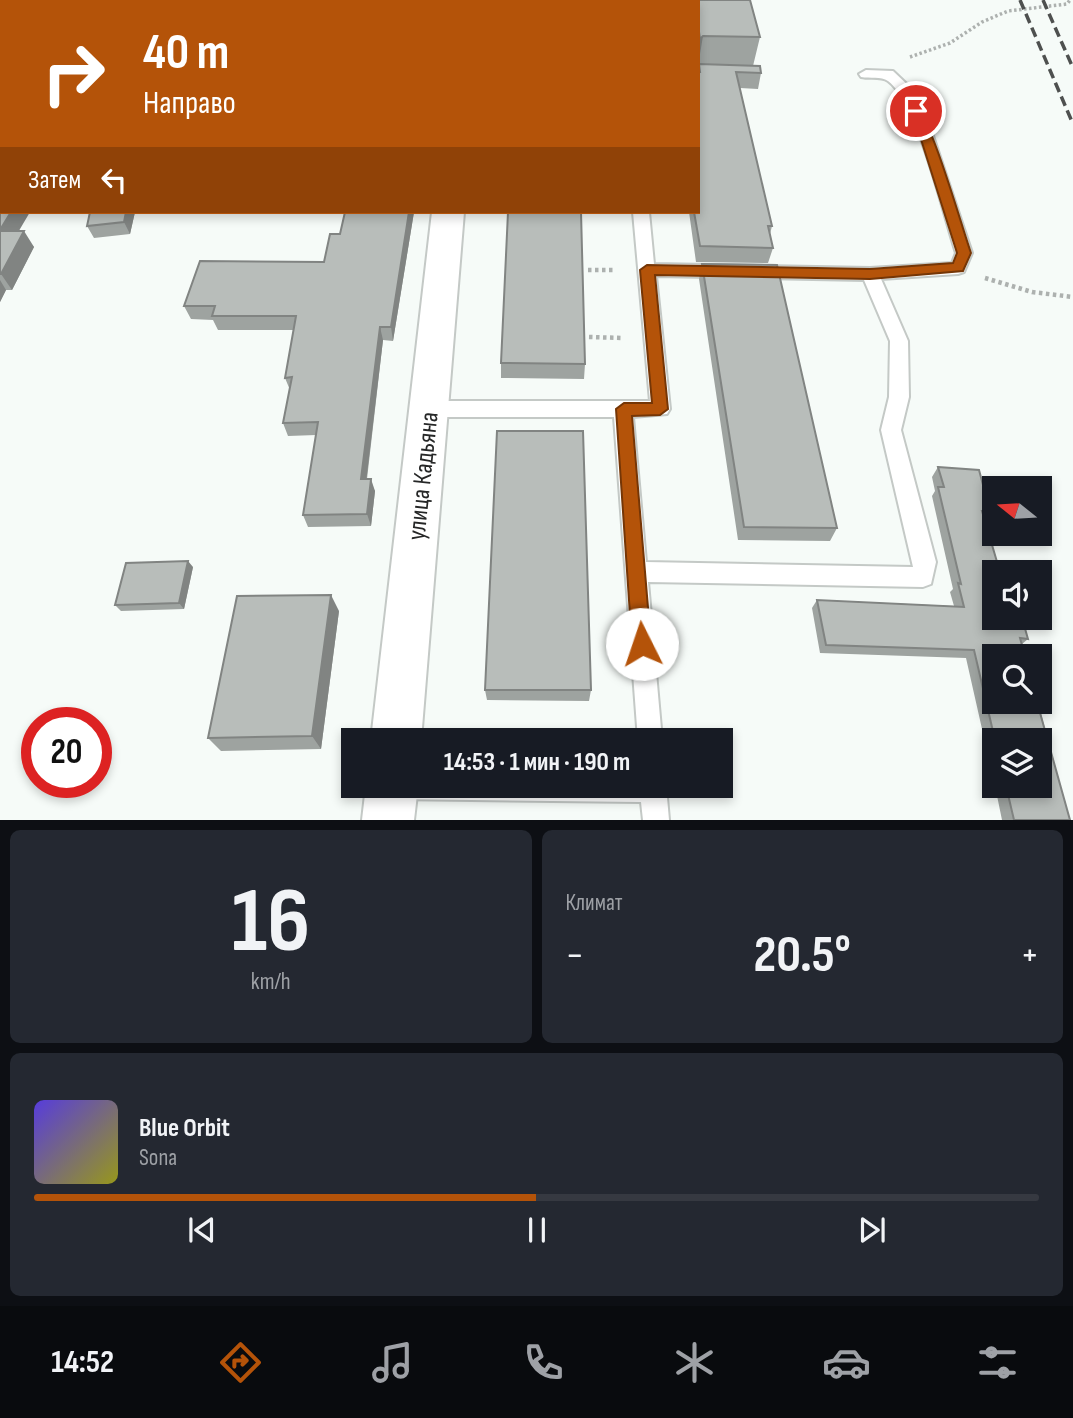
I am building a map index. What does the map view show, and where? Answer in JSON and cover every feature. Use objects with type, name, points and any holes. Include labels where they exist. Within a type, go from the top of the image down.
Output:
[{"type":"street","name":"улица Кадьяна","points":[[397,728],[448,214]]},
{"type":"street","points":[[388,820],[390,798]]},
{"type":"lane","points":[[647,270],[870,274],[958,268],[964,253],[925,133],[906,90],[888,74],[866,74]]},
{"type":"lane","points":[[429,409],[660,409],[641,214]]},
{"type":"lane","points":[[636,572],[923,577],[925,562],[891,430],[899,397],[900,341],[870,274]]},
{"type":"lane","points":[[624,409],[648,728]]},
{"type":"lane","points":[[654,798],[656,820]]},
{"type":"path","points":[[866,74],[950,43],[982,22],[1008,10],[1057,7],[1067,5],[1070,0]]},
{"type":"path","points":[[958,268],[1032,292],[1073,297]]},
{"type":"building","points":[[700,0],[750,0],[760,37],[703,36],[700,39]]},
{"type":"building","points":[[700,64],[760,66],[761,73],[736,72],[772,226],[768,226],[773,248],[700,246],[694,214],[700,214]]},
{"type":"building","points":[[0,214],[10,214],[0,230]]},
{"type":"building","points":[[90,214],[126,214],[124,222],[87,226]]},
{"type":"building","points":[[345,214],[409,214],[391,327],[380,327],[361,479],[371,479],[367,514],[303,515],[318,422],[283,423],[292,377],[285,378],[296,316],[212,316],[215,306],[184,306],[200,261],[324,262],[330,234],[340,234]]},
{"type":"building","points":[[508,214],[581,214],[585,364],[501,363]]},
{"type":"building","points":[[0,231],[24,231],[1,274],[0,274]]},
{"type":"building","points":[[702,264],[777,265],[837,528],[744,527]]},
{"type":"building","points":[[497,431],[583,431],[591,690],[485,690]]},
{"type":"building","points":[[938,467],[979,470],[982,481],[982,546],[992,546],[996,560],[982,560],[982,630],[1025,630],[1028,639],[1020,638],[1022,644],[982,644],[982,684],[974,650],[826,645],[817,600],[964,607],[938,487],[944,487]]},
{"type":"building","points":[[188,561],[179,603],[115,605],[126,563]]},
{"type":"building","points":[[331,595],[312,736],[208,738],[237,596]]},
{"type":"building","points":[[989,714],[1040,714],[1044,728],[992,728]]},
{"type":"building","points":[[1052,756],[1070,820],[1014,820],[1009,798],[1052,798]]},
{"type":"railway","points":[[1020,0],[1073,124]]},
{"type":"railway","points":[[1043,0],[1073,68]]},
{"type":"route","points":[[642,644],[624,409],[660,409],[647,270],[870,274],[958,268],[964,253],[916,111]]}]
